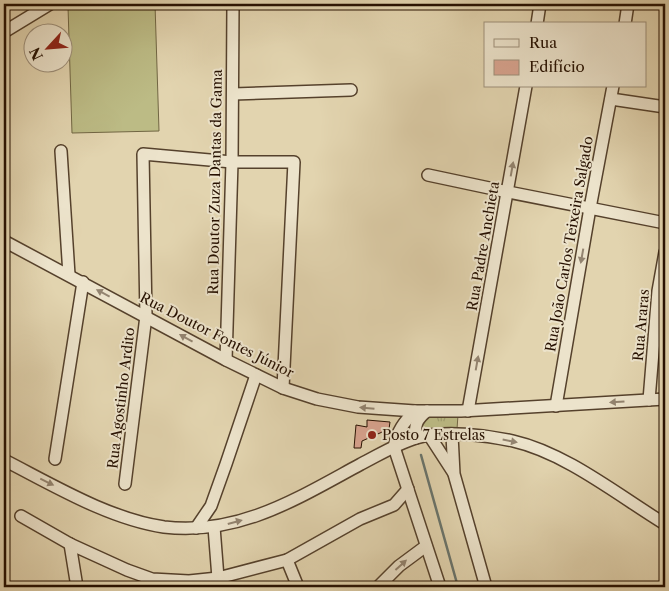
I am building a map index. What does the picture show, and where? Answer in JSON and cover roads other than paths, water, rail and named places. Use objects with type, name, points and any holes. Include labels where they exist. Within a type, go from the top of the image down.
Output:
[{"type":"street","points":[[4,32],[50,4]]},
{"type":"street","name":"Rua Doutor Zuza Dantas da Gama","points":[[226,360],[232,162],[232,4]]},
{"type":"street","points":[[537,22],[540,4]]},
{"type":"street","points":[[625,22],[628,4]]},
{"type":"street","name":"Rua Padre Anchieta","points":[[465,411],[508,192],[526,88]]},
{"type":"street","name":"Rua João Carlos Teixeira Salgado","points":[[556,406],[613,88]]},
{"type":"street","points":[[232,94],[351,90]]},
{"type":"street","points":[[611,99],[665,108]]},
{"type":"street","points":[[61,151],[69,275]]},
{"type":"street","name":"Rua Agostinho Ardito","points":[[125,484],[146,316],[143,154],[232,162]]},
{"type":"street","points":[[232,162],[294,162],[283,388]]},
{"type":"street","points":[[428,175],[665,223]]},
{"type":"street","name":"Rua Doutor Fontes Júnior","points":[[4,241],[226,360],[283,388],[317,399],[358,407],[421,411],[465,411],[665,399]]},
{"type":"street","name":"Rua Araras","points":[[649,400],[658,290],[665,252]]},
{"type":"street","points":[[56,460],[82,282]]},
{"type":"street","points":[[196,528],[211,506],[256,375]]},
{"type":"street","points":[[416,438],[414,430],[421,411]]},
{"type":"street","points":[[421,411],[406,420],[399,430],[394,447],[440,587]]},
{"type":"street","points":[[4,460],[116,514],[138,522],[164,527],[196,528],[214,527],[249,519],[275,509],[394,447],[416,438],[429,435],[457,435],[514,441],[534,447],[596,480],[665,524]]},
{"type":"street","points":[[429,435],[454,474],[486,587]]},
{"type":"street","points":[[454,474],[457,435]]},
{"type":"street","points":[[21,516],[70,544],[152,583],[189,580],[219,583],[287,560],[360,519],[394,505],[408,489]]},
{"type":"street","points":[[394,505],[416,513]]},
{"type":"street","points":[[214,527],[219,583]]},
{"type":"street","points":[[70,544],[77,587]]},
{"type":"street","points":[[378,587],[399,566],[426,546]]},
{"type":"street","points":[[287,560],[298,587]]},
{"type":"waterway","points":[[421,455],[458,587]]},
{"type":"place","name":"Posto 7 Estrelas","points":[[372,435]]}]
